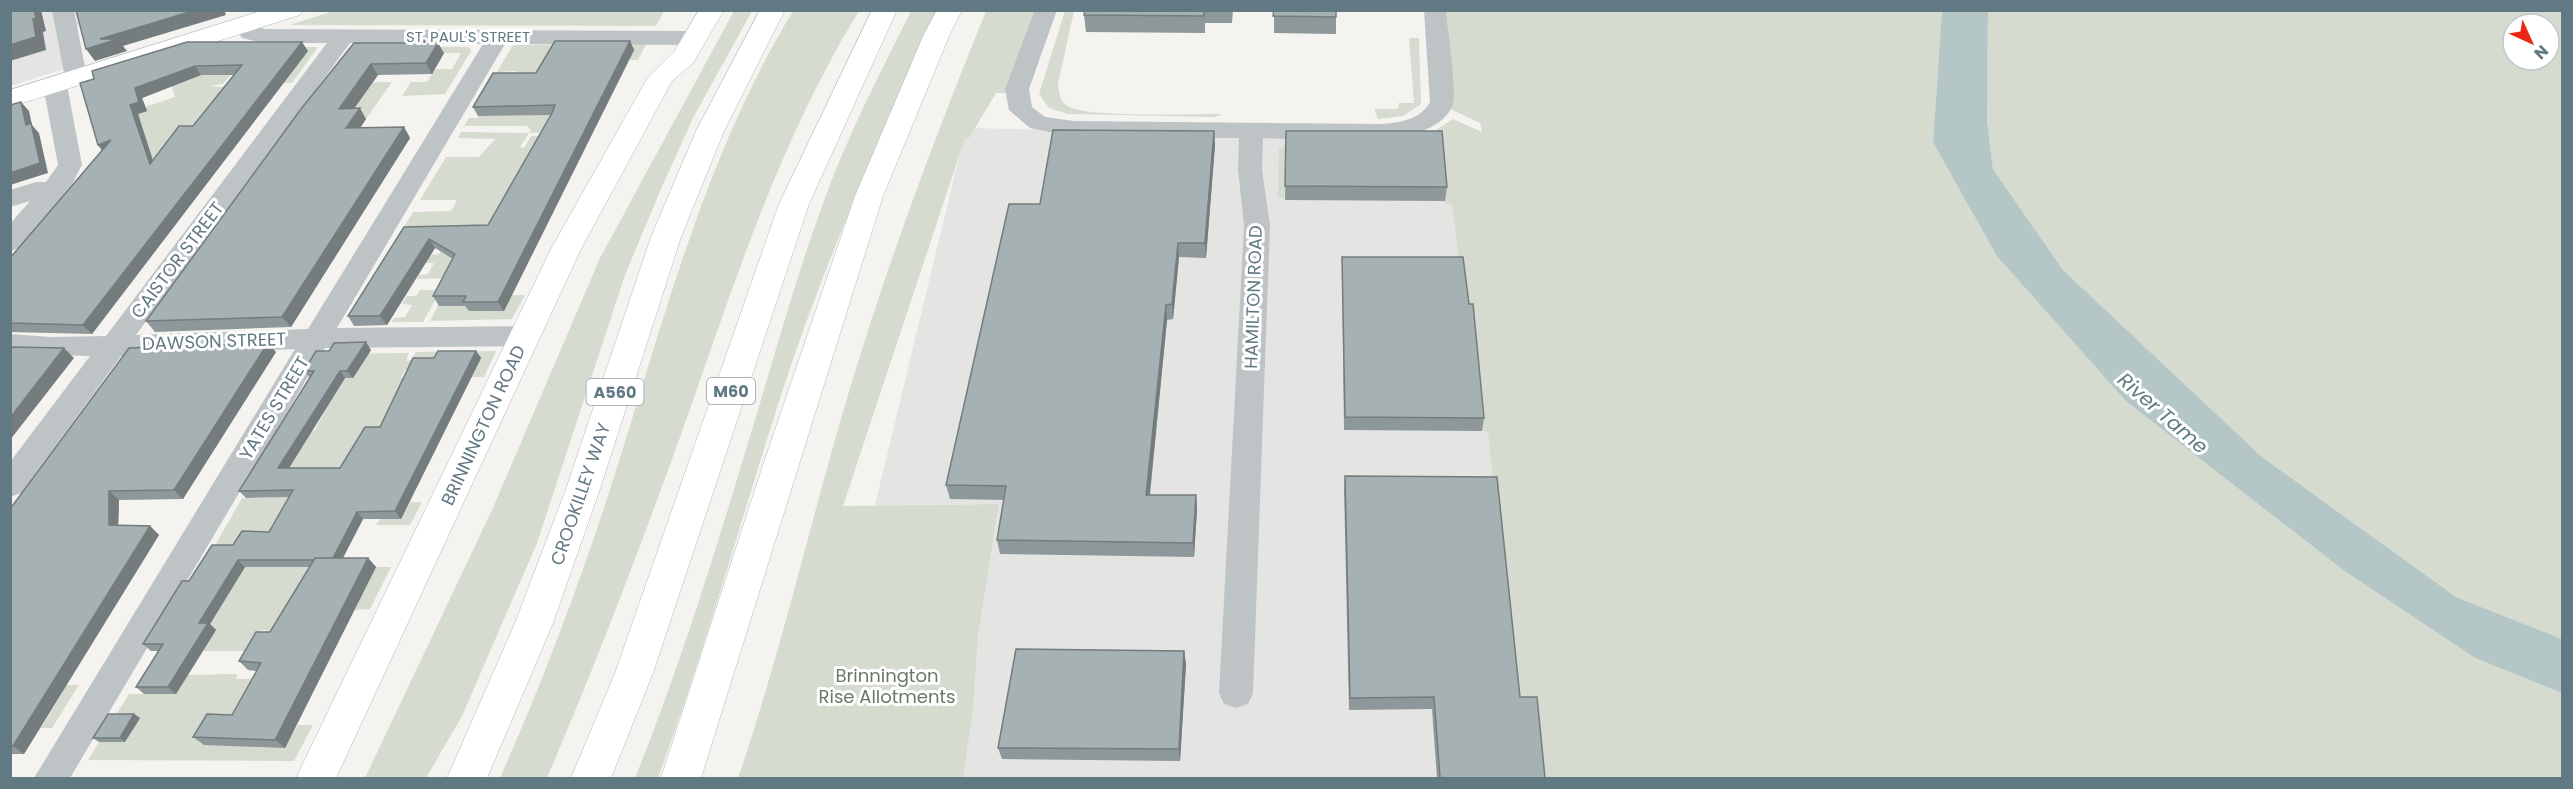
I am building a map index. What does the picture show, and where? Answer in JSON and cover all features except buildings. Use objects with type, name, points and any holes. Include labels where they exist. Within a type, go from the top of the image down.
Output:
[{"type":"main road","name":"BRINNINGTON ROAD","points":[[316,778],[566,249],[661,77],[684,57],[688,10]]},
{"type":"main road","name":"BRINNINGTON ROAD","points":[[684,38],[712,10]]},
{"type":"main road","name":"CROOKILLEY WAY","points":[[467,778],[546,590],[584,489],[666,237],[710,131],[773,10]]},
{"type":"main road","name":"M60","points":[[591,778],[634,673],[794,204],[885,10]]},
{"type":"main road","points":[[681,778],[775,479],[869,196],[937,34],[950,10]]},
{"type":"main road","points":[[10,99],[245,26],[280,12]]},
{"type":"street","points":[[10,242],[53,190],[70,165],[63,10]]},
{"type":"street","points":[[1046,10],[1017,88],[1021,110],[1038,123],[1074,129],[1383,132],[1408,128],[1428,120],[1438,110],[1443,95],[1435,10]]},
{"type":"street","name":"ST. PAUL'S STREET","points":[[245,26],[255,35],[684,38]]},
{"type":"street","name":"CAISTOR STREET","points":[[10,485],[344,36]]},
{"type":"street","name":"YATES STREET","points":[[51,778],[498,37]]},
{"type":"street","name":"HAMILTON ROAD","points":[[1236,693],[1257,226],[1250,170],[1251,136],[1247,129]]},
{"type":"street","points":[[10,199],[36,190],[53,190]]},
{"type":"street","name":"DAWSON STREET","points":[[10,344],[51,347],[214,344],[317,338],[525,336]]},
{"type":"shaded area","points":[[11,11],[126,11],[64,29],[70,67],[11,86]]},
{"type":"shaded area","points":[[966,128],[1472,137],[1553,778],[963,778],[973,711],[978,637],[999,504],[875,505]]},
{"type":"green space","points":[[334,11],[664,11],[656,26],[289,25]]},
{"type":"green space","points":[[734,11],[752,11],[693,118],[625,275],[537,543],[462,716],[426,778],[365,778],[492,510],[600,258]]},
{"type":"green space","points":[[793,11],[859,11],[807,107],[763,208],[637,553],[547,778],[500,778],[562,628],[615,474],[670,296],[712,179],[762,65]]},
{"type":"green space","points":[[911,11],[937,11],[855,198],[799,341],[691,682],[658,778],[635,778],[695,612],[792,296],[830,183]]},
{"type":"green space","name":"Brinnington Rise Allotments","points":[[986,11],[1035,11],[1007,93],[996,93],[969,138],[965,138],[843,506],[999,504],[978,637],[973,711],[963,778],[738,778],[782,635],[863,346],[912,201]]},
{"type":"green space","points":[[1065,11],[1074,11],[1058,84],[1059,93],[1066,105],[1077,109],[1116,114],[1223,114],[1214,117],[1068,114],[1049,108],[1039,94]]},
{"type":"green space","points":[[1444,11],[1942,11],[1933,142],[2127,401],[2343,570],[2475,658],[2562,693],[2562,778],[1541,778],[1517,709],[1488,432],[1482,431],[1471,318],[1460,268],[1452,204],[1445,204],[1430,134],[1453,119],[1482,132],[1480,123],[1450,109],[1452,98]]},
{"type":"green space","points":[[1988,11],[2562,11],[2562,639],[2456,597],[2262,457],[2063,270],[1993,169],[1987,120]]},
{"type":"green space","points":[[1409,38],[1419,38],[1421,104],[1403,116],[1378,119],[1374,109],[1398,109],[1399,103],[1414,103]]},
{"type":"green space","points":[[646,44],[638,60],[629,60],[633,50],[575,112],[565,132],[529,133],[531,130],[527,126],[464,126],[469,118],[477,118],[510,82],[516,71],[497,72],[513,45]]},
{"type":"green space","points":[[356,46],[469,47],[471,51],[445,94],[402,96],[411,82],[427,82],[435,69],[452,69],[461,53],[361,54],[357,83],[392,82],[366,119],[352,120],[357,126],[362,126],[358,131],[330,132]]},
{"type":"green space","points":[[294,47],[318,47],[292,83],[267,83],[230,123],[253,123],[250,127],[180,145],[47,224],[139,151],[149,147],[138,114],[146,111],[145,107],[175,97],[171,85],[196,73],[232,73],[223,84],[208,86],[225,87]]},
{"type":"green space","points":[[461,132],[529,133],[520,147],[524,148],[531,136],[561,136],[529,173],[511,174],[528,175],[511,295],[525,295],[512,319],[430,321],[443,296],[448,278],[417,279],[419,275],[428,274],[434,263],[425,263],[430,255],[439,254],[444,247],[398,237],[413,212],[451,211],[457,200],[420,200],[446,157],[479,157],[495,139],[458,138]]},
{"type":"green space","points":[[1290,141],[1328,143],[1286,144]]},
{"type":"green space","points":[[1285,145],[1285,198],[1278,198],[1279,149]]},
{"type":"green space","points":[[420,290],[441,290],[423,322],[392,322],[394,318],[405,317],[412,305],[402,304],[407,296],[416,296]]},
{"type":"green space","points":[[496,351],[484,377],[472,377],[480,358],[405,370],[401,378],[420,378],[368,451],[436,450],[434,454],[370,455],[327,567],[257,651],[267,630],[261,630],[250,651],[203,651],[216,630],[195,630],[202,568],[242,498],[271,498],[305,431],[314,431],[324,413],[329,354],[409,353],[406,361],[411,360],[416,352]]},
{"type":"green space","points":[[410,502],[422,502],[410,525],[376,525],[380,519],[401,519]]},
{"type":"green space","points":[[376,567],[391,567],[370,609],[354,610]]},
{"type":"green space","points":[[237,674],[236,679],[281,679],[284,748],[298,725],[313,725],[294,761],[88,760],[99,742],[126,742],[139,718],[114,718],[129,694],[176,694],[187,675]]},
{"type":"green space","points":[[48,685],[79,685],[52,728],[41,728],[63,692]]},
{"type":"water","name":"River Tame","points":[[1942,11],[1988,11],[1987,120],[1993,169],[2063,270],[2262,457],[2456,597],[2562,639],[2562,693],[2475,658],[2343,570],[2126,401],[1997,256],[1933,142]]}]
